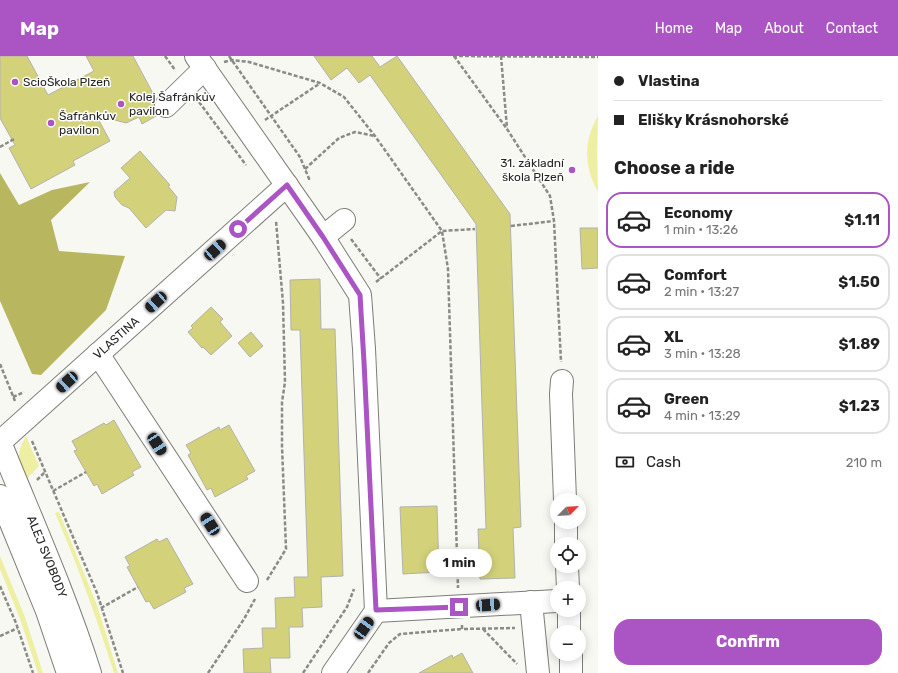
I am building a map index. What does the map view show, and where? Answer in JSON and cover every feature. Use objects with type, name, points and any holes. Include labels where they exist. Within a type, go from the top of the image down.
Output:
[{"type":"street","points":[[166,106],[187,86],[200,62],[323,237],[360,295],[364,349],[376,610],[332,673]]},
{"type":"street","name":"VLASTINA","points":[[0,442],[287,185]]},
{"type":"street","points":[[323,237],[342,222]]},
{"type":"street","points":[[98,354],[257,581]]},
{"type":"street","points":[[562,381],[561,394],[565,493]]},
{"type":"street","name":"ALEJ SVOBODY","points":[[0,442],[57,580],[90,673]]},
{"type":"street","name":"ALEJ SVOBODY","points":[[0,496],[47,611],[68,673]]},
{"type":"street","points":[[376,610],[550,601]]},
{"type":"street","points":[[529,670],[534,627],[531,602]]},
{"type":"street","points":[[571,661],[572,673]]},
{"type":"path","points":[[165,56],[247,166]]},
{"type":"path","points":[[229,56],[300,157],[312,186]]},
{"type":"path","points":[[454,56],[598,57]]},
{"type":"path","points":[[454,56],[507,129],[550,196],[554,221],[562,381]]},
{"type":"path","points":[[501,56],[507,129]]},
{"type":"path","points":[[200,62],[232,60],[249,62],[320,84],[344,97],[375,136],[442,230],[448,269],[459,607],[462,629]]},
{"type":"path","points":[[249,131],[320,84]]},
{"type":"path","points":[[287,185],[339,138],[355,132],[375,136]]},
{"type":"path","points":[[0,147],[14,139]]},
{"type":"path","points":[[208,673],[244,619],[258,594],[257,581],[286,549],[282,446],[282,402],[285,382],[283,303],[276,215]]},
{"type":"path","points":[[510,226],[554,221]]},
{"type":"path","points":[[342,222],[381,279]]},
{"type":"path","points":[[360,295],[442,230],[475,229]]},
{"type":"path","points":[[0,364],[97,593],[123,673]]},
{"type":"path","points":[[53,491],[86,472]]},
{"type":"path","points":[[0,586],[18,628],[33,673]]},
{"type":"path","points":[[101,608],[138,587]]},
{"type":"path","points":[[303,673],[347,607],[354,588]]},
{"type":"path","points":[[368,673],[389,643],[400,634],[462,629],[534,627]]},
{"type":"path","points":[[0,636],[18,628]]},
{"type":"path","points":[[482,628],[529,670]]},
{"type":"green space","points":[[598,116],[598,192],[590,173],[587,154],[590,135]]},
{"type":"green space","points":[[26,436],[39,466],[23,483],[18,459],[20,448]]},
{"type":"green space","points":[[59,512],[97,605],[118,673],[114,673],[87,593],[55,513]]},
{"type":"green space","points":[[0,556],[25,617],[43,673],[38,673],[20,619],[0,569]]},
{"type":"shaded area","points":[[0,173],[19,205],[52,190],[90,182],[51,220],[59,251],[125,256],[106,310],[41,375],[32,374],[0,301]]},
{"type":"building","name":"Šafránkův pavilon","points":[[0,56],[27,56],[48,95],[94,71],[86,56],[133,56],[156,99],[154,109],[158,115],[142,124],[139,117],[126,123],[96,115],[110,141],[73,161],[75,165],[31,189],[9,148],[15,145],[0,118]]},
{"type":"building","points":[[314,56],[372,56],[380,67],[397,56],[510,214],[521,527],[513,528],[515,578],[480,579],[478,529],[486,529],[476,224],[370,75],[359,83],[347,68],[331,80]]},
{"type":"building","points":[[140,151],[170,185],[168,186],[177,197],[175,211],[166,210],[146,228],[129,208],[122,205],[115,197],[114,192],[130,178],[121,168]]},
{"type":"building","points":[[580,228],[598,228],[598,268],[582,269]]},
{"type":"building","points":[[320,279],[321,329],[335,329],[343,576],[321,577],[322,607],[302,608],[303,627],[289,627],[290,658],[270,658],[271,673],[244,673],[243,649],[263,648],[262,628],[276,628],[275,598],[295,597],[294,577],[308,577],[300,330],[291,330],[290,280]]},
{"type":"building","points":[[211,307],[223,319],[220,322],[232,336],[211,355],[203,347],[202,348],[188,332],[193,328],[191,326]]},
{"type":"building","points":[[251,332],[263,346],[250,357],[238,343]]},
{"type":"building","points":[[114,420],[141,467],[132,472],[134,475],[102,494],[97,484],[94,486],[74,451],[77,450],[72,441],[104,423],[106,425]]},
{"type":"building","points":[[229,425],[255,471],[246,476],[248,479],[215,497],[211,488],[207,490],[188,455],[191,453],[186,445],[219,427],[220,430]]},
{"type":"building","points":[[437,506],[439,572],[403,574],[400,507]]},
{"type":"building","points":[[167,538],[193,584],[184,588],[186,592],[154,609],[149,601],[146,602],[127,567],[130,566],[125,557],[157,539],[159,542]]},
{"type":"building","points":[[462,653],[473,673],[419,673],[452,655],[453,658]]},
{"type":"place","name":"ScioŠkola Plzeň","points":[[15,82]]},
{"type":"place","name":"Kolej Šafránkův pavilon","points":[[121,104]]},
{"type":"place","name":"Šafránkův pavilon","points":[[51,123]]},
{"type":"place","name":"31. základní škola Plzeň","points":[[572,170]]},
{"type":"route","points":[[238,229],[287,185],[323,237],[360,295],[376,610],[459,607]]}]
